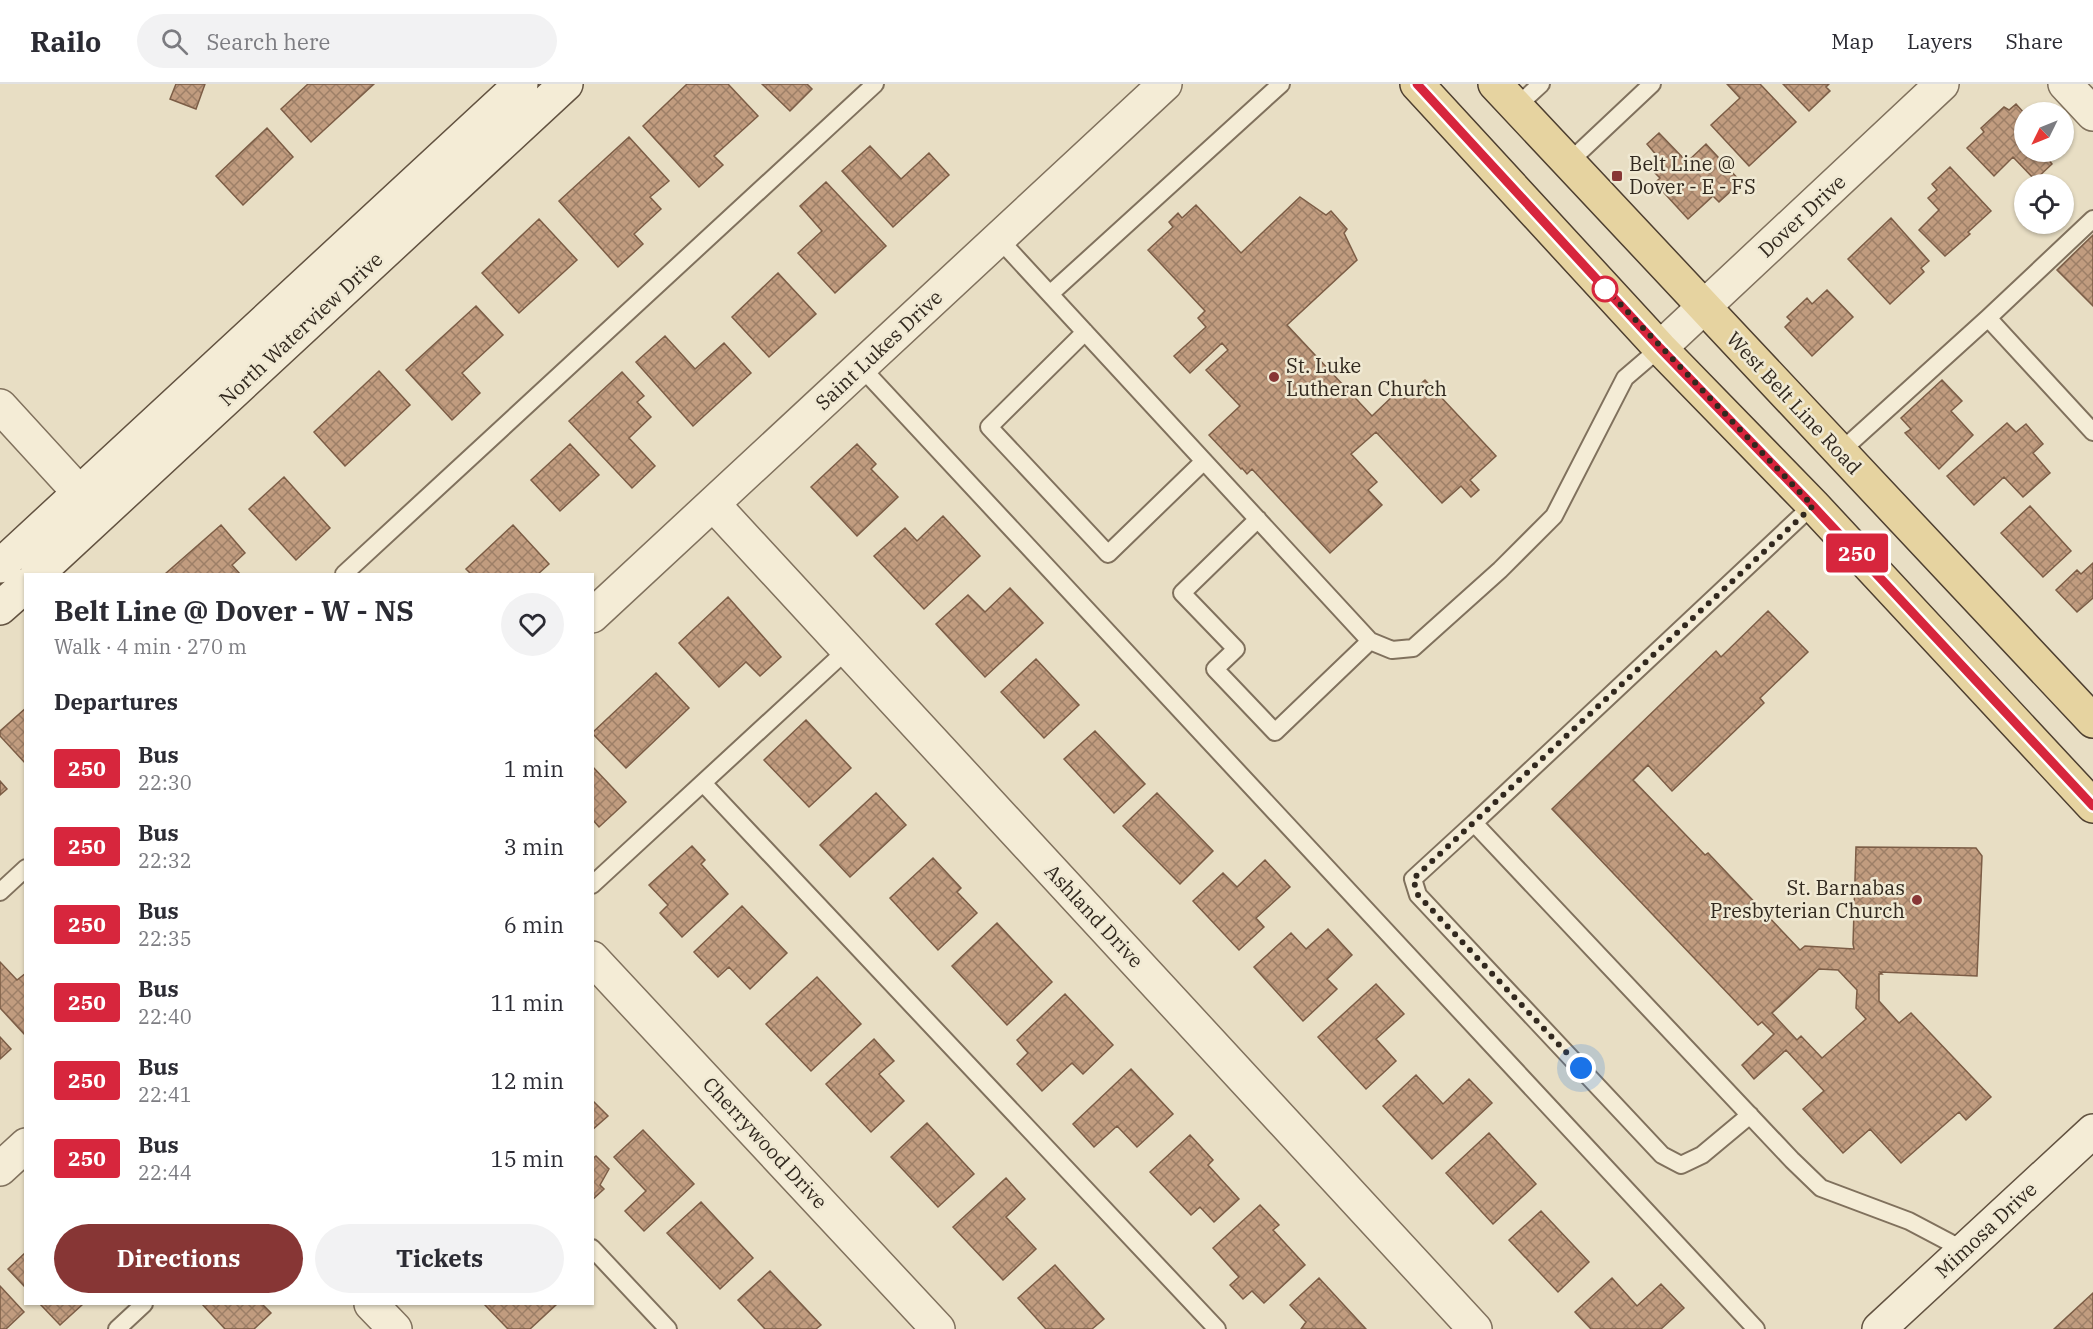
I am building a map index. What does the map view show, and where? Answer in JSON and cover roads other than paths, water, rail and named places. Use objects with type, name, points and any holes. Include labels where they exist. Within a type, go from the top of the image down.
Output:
[{"type":"main road","points":[[1417,84],[1660,348],[1813,506],[2093,806]]},
{"type":"main road","name":"West Belt Line Road","points":[[1506,95],[2093,721]]},
{"type":"street","name":"North Waterview Drive","points":[[38,573],[90,504],[521,84]]},
{"type":"street","name":"North Waterview Drive","points":[[0,567],[90,504],[566,84]]},
{"type":"street","name":"Saint Lukes Drive","points":[[594,614],[1165,84]]},
{"type":"street","name":"Dover Drive","points":[[1660,348],[1942,84]]},
{"type":"street","points":[[2065,84],[2093,114]]},
{"type":"street","points":[[0,406],[90,504]]},
{"type":"street","name":"Ashland Drive","points":[[713,504],[1475,1329]]},
{"type":"street","points":[[0,609],[24,587]]},
{"type":"street","name":"Cherrywood Drive","points":[[594,960],[938,1329]]},
{"type":"street","name":"Mimosa Drive","points":[[1879,1329],[2093,1131]]},
{"type":"street","points":[[0,1169],[24,1147]]},
{"type":"street","points":[[372,1305],[395,1329]]},
{"type":"lane","points":[[345,573],[875,84]]},
{"type":"lane","points":[[1050,294],[1281,84]]},
{"type":"lane","points":[[1506,95],[1541,84]]},
{"type":"lane","points":[[1568,163],[1652,84]]},
{"type":"lane","points":[[1840,452],[2093,219]]},
{"type":"lane","points":[[999,239],[1370,641],[1392,650],[1413,648],[1500,570],[1554,516],[1625,378],[1660,348]]},
{"type":"lane","points":[[1988,318],[2093,432]]},
{"type":"lane","points":[[1085,332],[989,427],[1108,554],[1204,461]]},
{"type":"lane","points":[[861,367],[1756,1329]]},
{"type":"lane","points":[[1750,1116],[1702,1155],[1681,1165],[1662,1155],[1418,895],[1413,879],[1813,506]]},
{"type":"lane","points":[[1258,519],[1182,593],[1236,649],[1215,669],[1275,732],[1370,641]]},
{"type":"lane","points":[[594,883],[848,649]]},
{"type":"lane","points":[[703,783],[1217,1329]]},
{"type":"lane","points":[[1474,823],[1750,1116],[1821,1188],[1909,1221],[1964,1250]]},
{"type":"lane","points":[[0,892],[24,870]]},
{"type":"lane","points":[[594,1250],[668,1329]]},
{"type":"lane","points":[[119,1328],[143,1305]]},
{"type":"place","name":"Belt Line @ Dover - E - FS","points":[[1617,176]]},
{"type":"place","name":"St. Luke Lutheran Church","points":[[1274,377]]},
{"type":"place","name":"St. Barnabas Presbyterian Church","points":[[1917,900]]}]
